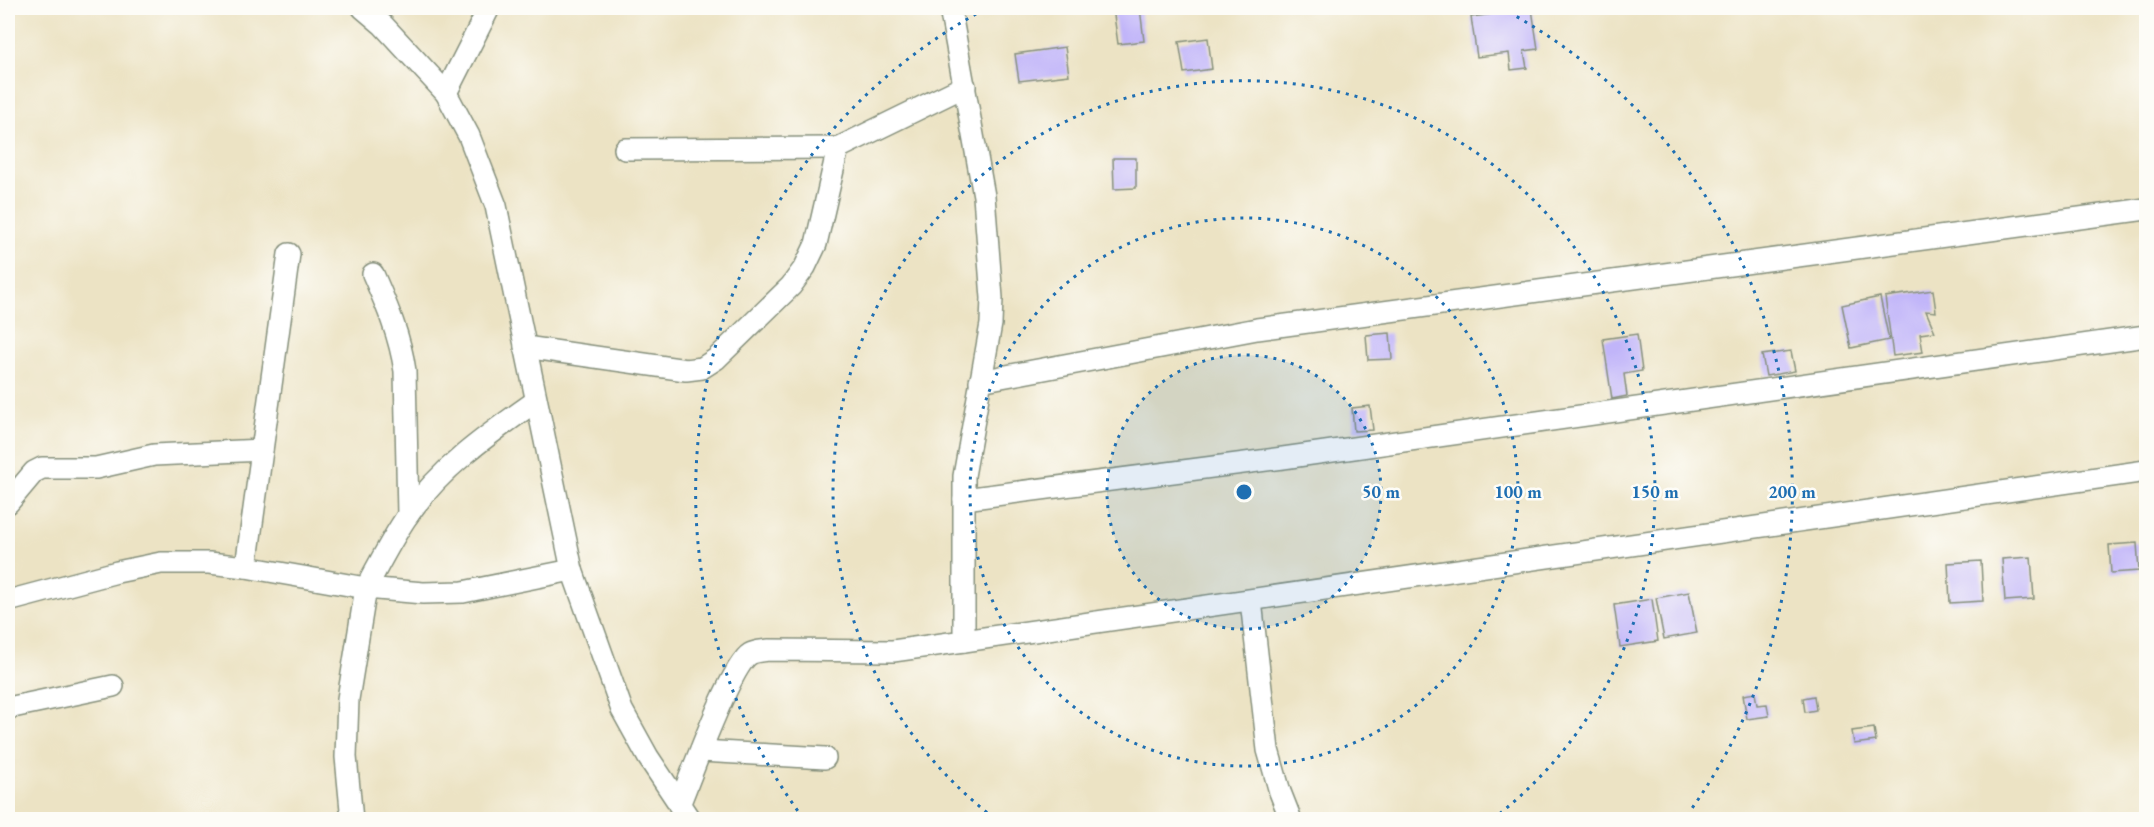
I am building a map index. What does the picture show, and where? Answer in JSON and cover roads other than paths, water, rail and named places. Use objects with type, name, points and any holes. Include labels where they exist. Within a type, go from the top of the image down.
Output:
[{"type":"street","points":[[363,8],[446,93],[469,136],[496,206],[572,570],[622,710],[648,757],[685,812]]},
{"type":"street","points":[[446,93],[489,8]]},
{"type":"street","points":[[950,8],[984,196],[992,298],[991,324],[964,476],[964,641]]},
{"type":"street","points":[[625,149],[838,147],[965,87]]},
{"type":"street","points":[[525,347],[686,370],[702,368],[716,359],[783,294],[806,267],[816,244],[838,147]]},
{"type":"street","points":[[980,381],[1257,329],[2146,209]]},
{"type":"street","points":[[246,567],[289,254]]},
{"type":"street","points":[[373,274],[402,347],[405,370],[408,515]]},
{"type":"street","points":[[964,499],[1271,460],[2146,336]]},
{"type":"street","points":[[352,819],[346,757],[348,699],[366,588],[408,515],[460,457],[536,401]]},
{"type":"street","points":[[8,503],[34,472],[42,468],[96,468],[154,455],[262,450]]},
{"type":"street","points":[[685,812],[701,751],[741,662],[751,653],[768,650],[893,651],[2146,471]]},
{"type":"street","points":[[8,601],[117,572],[161,563],[209,563],[246,567],[366,588],[423,593],[463,592],[572,570]]},
{"type":"street","points":[[1251,601],[1268,750],[1280,792],[1291,819]]},
{"type":"street","points":[[8,708],[113,686]]},
{"type":"street","points":[[701,751],[825,758]]}]
